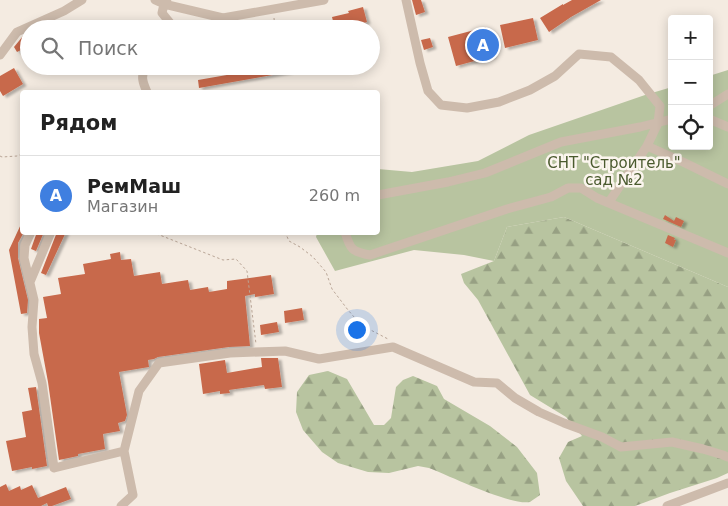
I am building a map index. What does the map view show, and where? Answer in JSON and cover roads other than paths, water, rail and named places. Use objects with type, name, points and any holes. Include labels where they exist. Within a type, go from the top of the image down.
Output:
[{"type":"street","points":[[44,20],[82,0]]},
{"type":"street","points":[[155,0],[223,18],[324,0]]},
{"type":"street","points":[[406,0],[428,91],[441,104],[467,108],[499,102],[530,90],[555,76],[579,54],[611,57],[639,80],[660,106],[658,123],[647,146],[609,202]]},
{"type":"street","points":[[167,2],[162,13],[168,20]]},
{"type":"street","points":[[0,55],[20,31]]},
{"type":"street","points":[[142,75],[142,81],[146,90]]},
{"type":"street","points":[[711,105],[728,94]]},
{"type":"street","points":[[380,195],[448,182],[485,172],[561,142],[668,120]]},
{"type":"street","points":[[713,121],[728,127]]},
{"type":"street","points":[[647,146],[728,184]]},
{"type":"street","points":[[346,235],[350,245],[358,253],[370,255],[551,196],[568,188],[581,188],[597,198],[728,253]]},
{"type":"street","points":[[30,235],[25,245],[24,258],[34,300],[32,326],[34,354],[42,383],[54,468],[124,451]]},
{"type":"street","points":[[30,282],[50,235]]},
{"type":"street","points":[[121,506],[133,495],[124,451],[139,390],[159,363],[230,353],[285,351],[319,359],[393,347],[474,382],[497,383],[515,398],[539,412],[602,436],[621,447],[672,442],[728,457]]},
{"type":"street","points":[[666,506],[728,483]]},
{"type":"place","name":"РемМаш","points":[[483,45]]},
{"type":"park label","name":"СНТ \"Строитель\" сад №2","points":[[614,172]]}]
